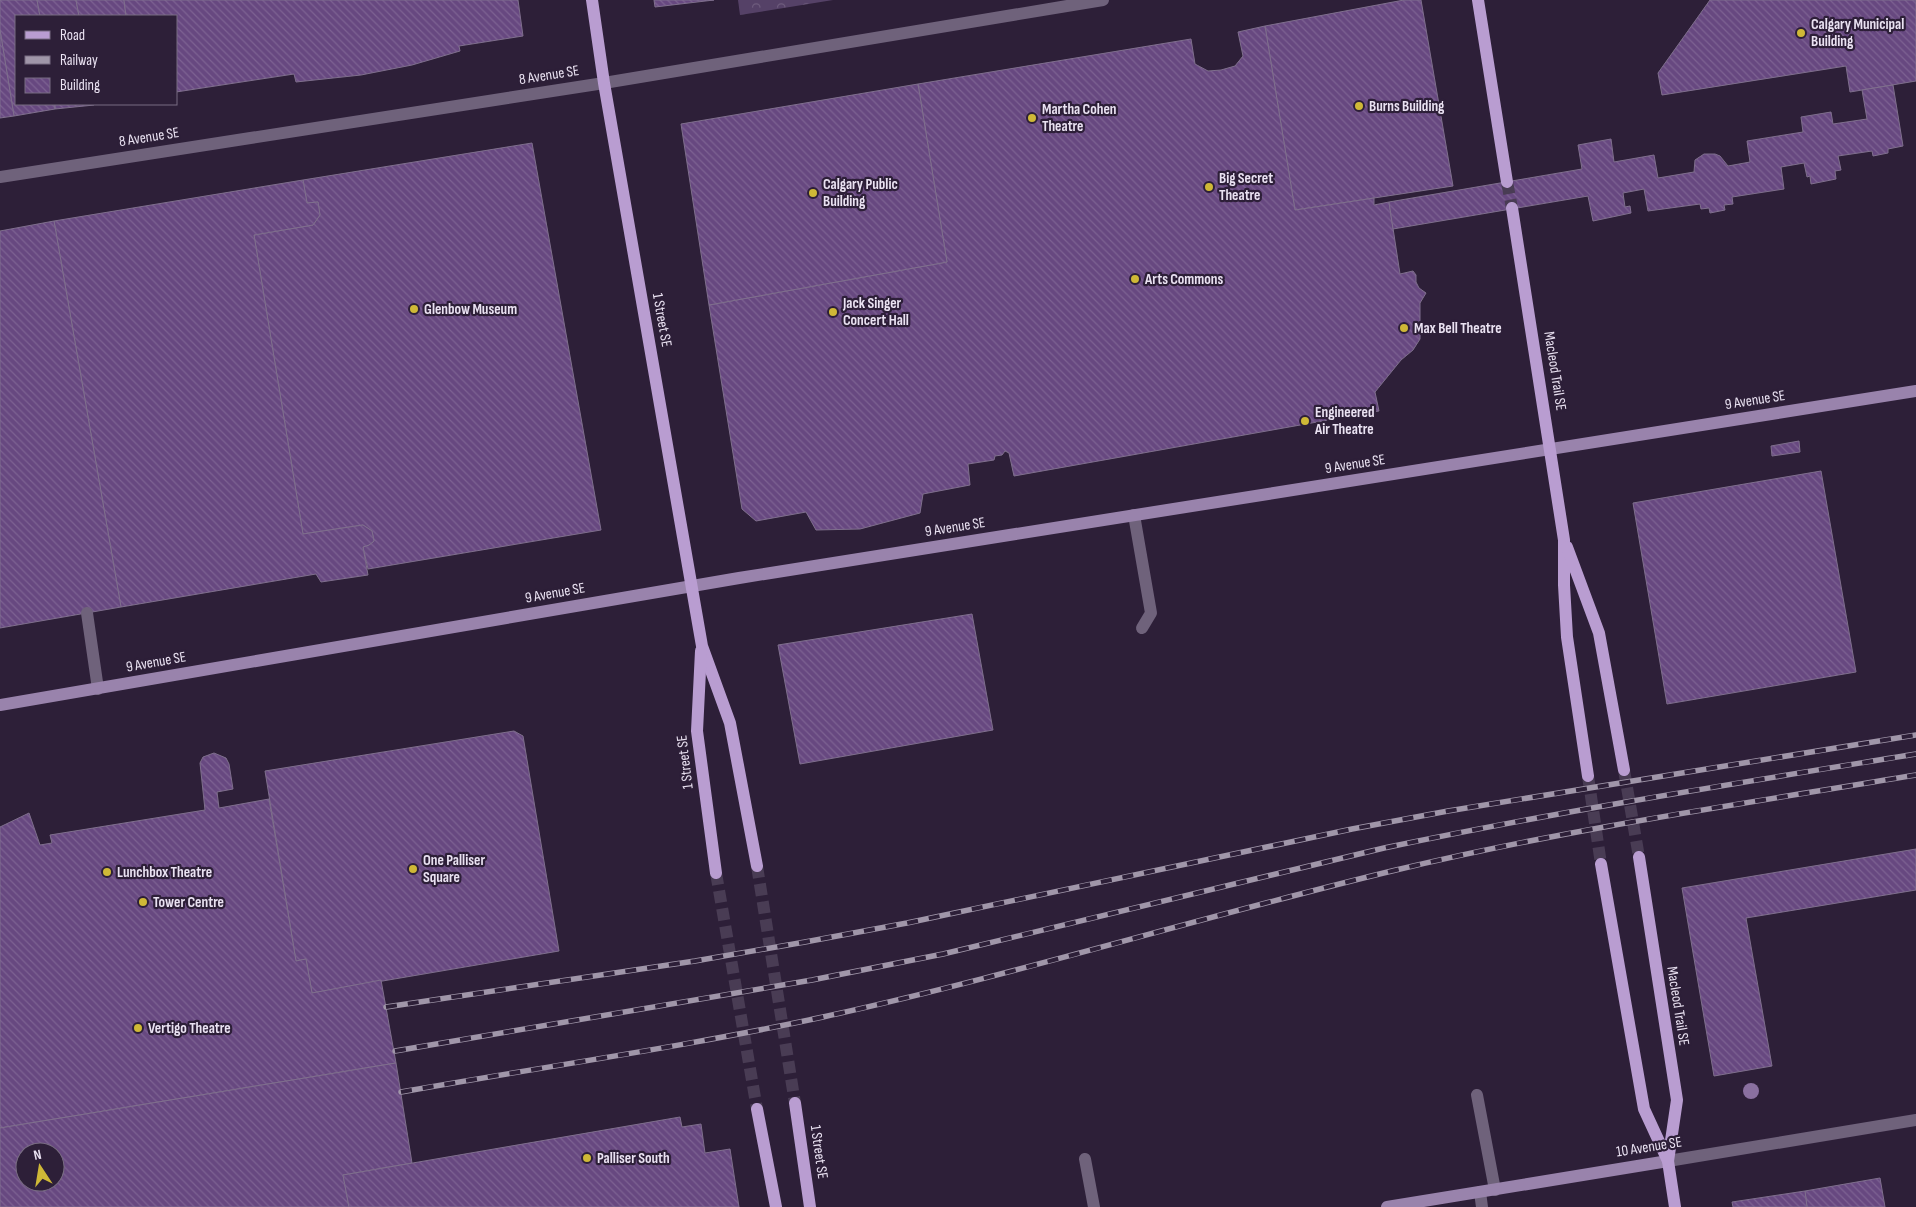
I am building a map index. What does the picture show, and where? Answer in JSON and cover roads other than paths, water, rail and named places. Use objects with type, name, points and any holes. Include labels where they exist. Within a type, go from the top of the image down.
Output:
[{"type":"main road","name":"1 Street SE","points":[[592,0],[604,83],[702,646],[730,723],[757,866]]},
{"type":"main road","points":[[1478,0],[1507,182]]},
{"type":"main road","name":"Macleod Trail SE","points":[[1512,208],[1564,540],[1567,637],[1588,776]]},
{"type":"main road","name":"9 Avenue SE","points":[[0,706],[692,586],[1916,391]]},
{"type":"main road","name":"Macleod Trail SE","points":[[1564,540],[1599,633],[1624,770]]},
{"type":"main road","name":"1 Street SE","points":[[702,646],[697,732],[716,873]]},
{"type":"main road","name":"Macleod Trail SE","points":[[1639,857],[1677,1100],[1668,1161]]},
{"type":"main road","name":"Macleod Trail SE","points":[[1601,864],[1644,1109],[1668,1161],[1675,1207]]},
{"type":"main road","name":"1 Street SE","points":[[795,1102],[810,1207]]},
{"type":"main road","points":[[757,1109],[776,1207]]},
{"type":"main road","name":"10 Avenue SE","points":[[1387,1207],[1668,1161]]},
{"type":"street","name":"8 Avenue SE","points":[[0,177],[604,83],[1103,0]]},
{"type":"street","points":[[1134,515],[1151,613],[1142,628]]},
{"type":"street","points":[[87,613],[98,689]]},
{"type":"street","points":[[1477,1095],[1495,1190]]},
{"type":"street","name":"10 Avenue SE","points":[[1668,1161],[1916,1120]]},
{"type":"street","points":[[1085,1159],[1094,1207]]},
{"type":"street","points":[[1480,1192],[1482,1207]]},
{"type":"tunnel","points":[[1507,182],[1512,208]]},
{"type":"tunnel","points":[[1624,770],[1639,857]]},
{"type":"tunnel","points":[[1588,776],[1601,864]]},
{"type":"tunnel","points":[[757,866],[795,1103]]},
{"type":"tunnel","points":[[716,873],[757,1109]]},
{"type":"railway","points":[[386,1007],[695,961],[805,942],[907,923],[1352,829],[1448,811],[1916,735]]},
{"type":"railway","points":[[395,1051],[812,980],[943,954],[1384,848],[1649,798],[1916,754]]},
{"type":"railway","points":[[401,1092],[771,1028],[895,1001],[1324,888],[1460,855],[1655,818],[1916,775]]},
{"type":"place","name":"Calgary Municipal Building","points":[[1801,33]]},
{"type":"place","name":"Burns Building","points":[[1359,106]]},
{"type":"place","name":"Martha Cohen Theatre","points":[[1032,118]]},
{"type":"place","name":"Big Secret Theatre","points":[[1209,187]]},
{"type":"place","name":"Calgary Public Building","points":[[813,193]]},
{"type":"place","name":"Arts Commons","points":[[1135,279]]},
{"type":"place","name":"Glenbow Museum","points":[[414,309]]},
{"type":"place","name":"Jack Singer Concert Hall","points":[[833,312]]},
{"type":"place","name":"Max Bell Theatre","points":[[1404,328]]},
{"type":"place","name":"Engineered Air Theatre","points":[[1305,421]]},
{"type":"place","name":"One Palliser Square","points":[[413,869]]},
{"type":"place","name":"Lunchbox Theatre","points":[[107,872]]},
{"type":"place","name":"Tower Centre","points":[[143,902]]},
{"type":"place","name":"Vertigo Theatre","points":[[138,1028]]},
{"type":"place","name":"Palliser South","points":[[587,1158]]}]
